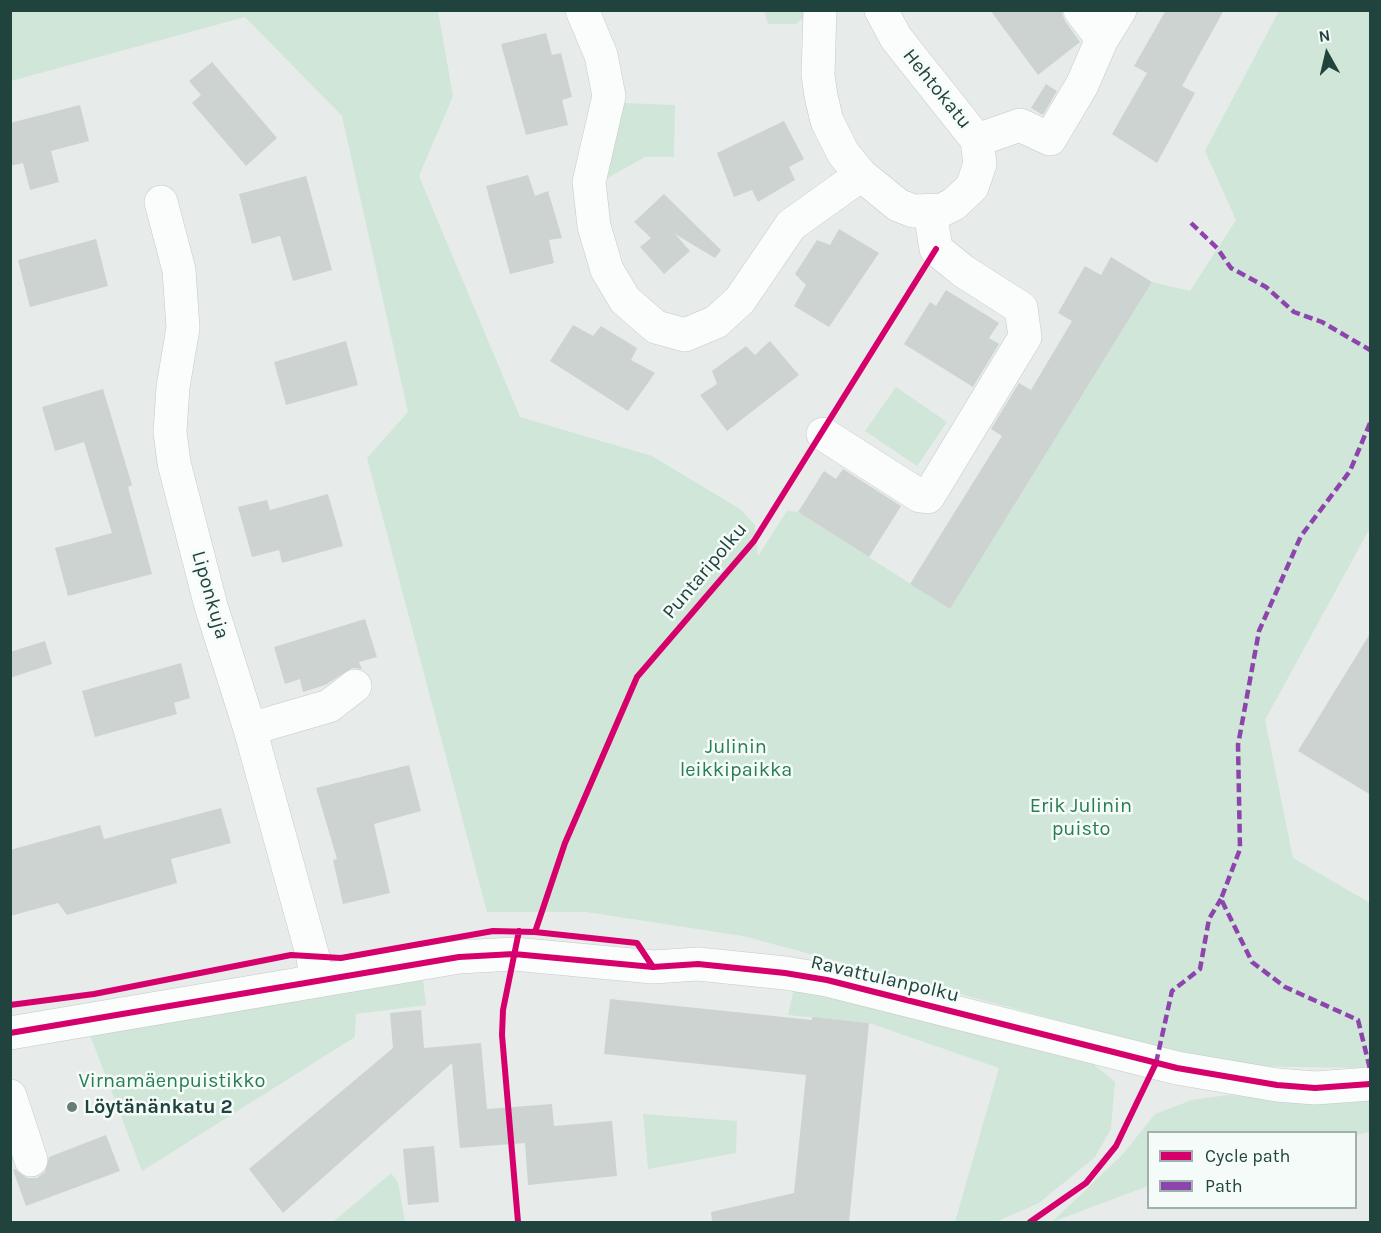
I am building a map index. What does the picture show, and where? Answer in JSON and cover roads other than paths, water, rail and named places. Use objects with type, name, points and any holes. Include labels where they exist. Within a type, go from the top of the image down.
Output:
[{"type":"street","points":[[582,10],[601,55],[609,96],[589,182],[594,226],[607,270],[625,300],[656,327],[685,335],[716,322],[740,300],[791,225],[861,175]]},
{"type":"street","points":[[820,10],[818,75],[827,122],[843,153],[861,175],[898,205],[913,211],[930,212],[936,249],[963,271],[1021,308],[1025,338],[928,497],[920,496],[823,434]]},
{"type":"street","name":"Hehtokatu","points":[[881,10],[896,38],[977,140],[980,164],[972,187],[954,204],[930,212]]},
{"type":"street","points":[[1080,10],[1102,39]]},
{"type":"street","points":[[977,140],[1020,125],[1050,139],[1082,84],[1102,39],[1120,10]]},
{"type":"street","name":"Liponkuja","points":[[161,202],[179,270],[183,328],[173,387],[170,432],[174,463],[211,606],[250,729],[313,957],[316,981]]},
{"type":"street","points":[[250,729],[329,706],[355,686]]},
{"type":"street","name":"Ravattulanpolku","points":[[10,1034],[316,981],[492,954],[653,967],[698,964],[827,980],[1177,1068],[1276,1085],[1315,1088],[1371,1084]]},
{"type":"street","points":[[10,1096],[28,1162]]},
{"type":"place","name":"Löytänänkatu 2","points":[[72,1107]]},
{"type":"park label","name":"Julinin leikkipaikka","points":[[736,758]]},
{"type":"park label","name":"Erik Julinin puisto","points":[[1081,818]]},
{"type":"park label","name":"Virnamäenpuistikko","points":[[172,1081]]}]
